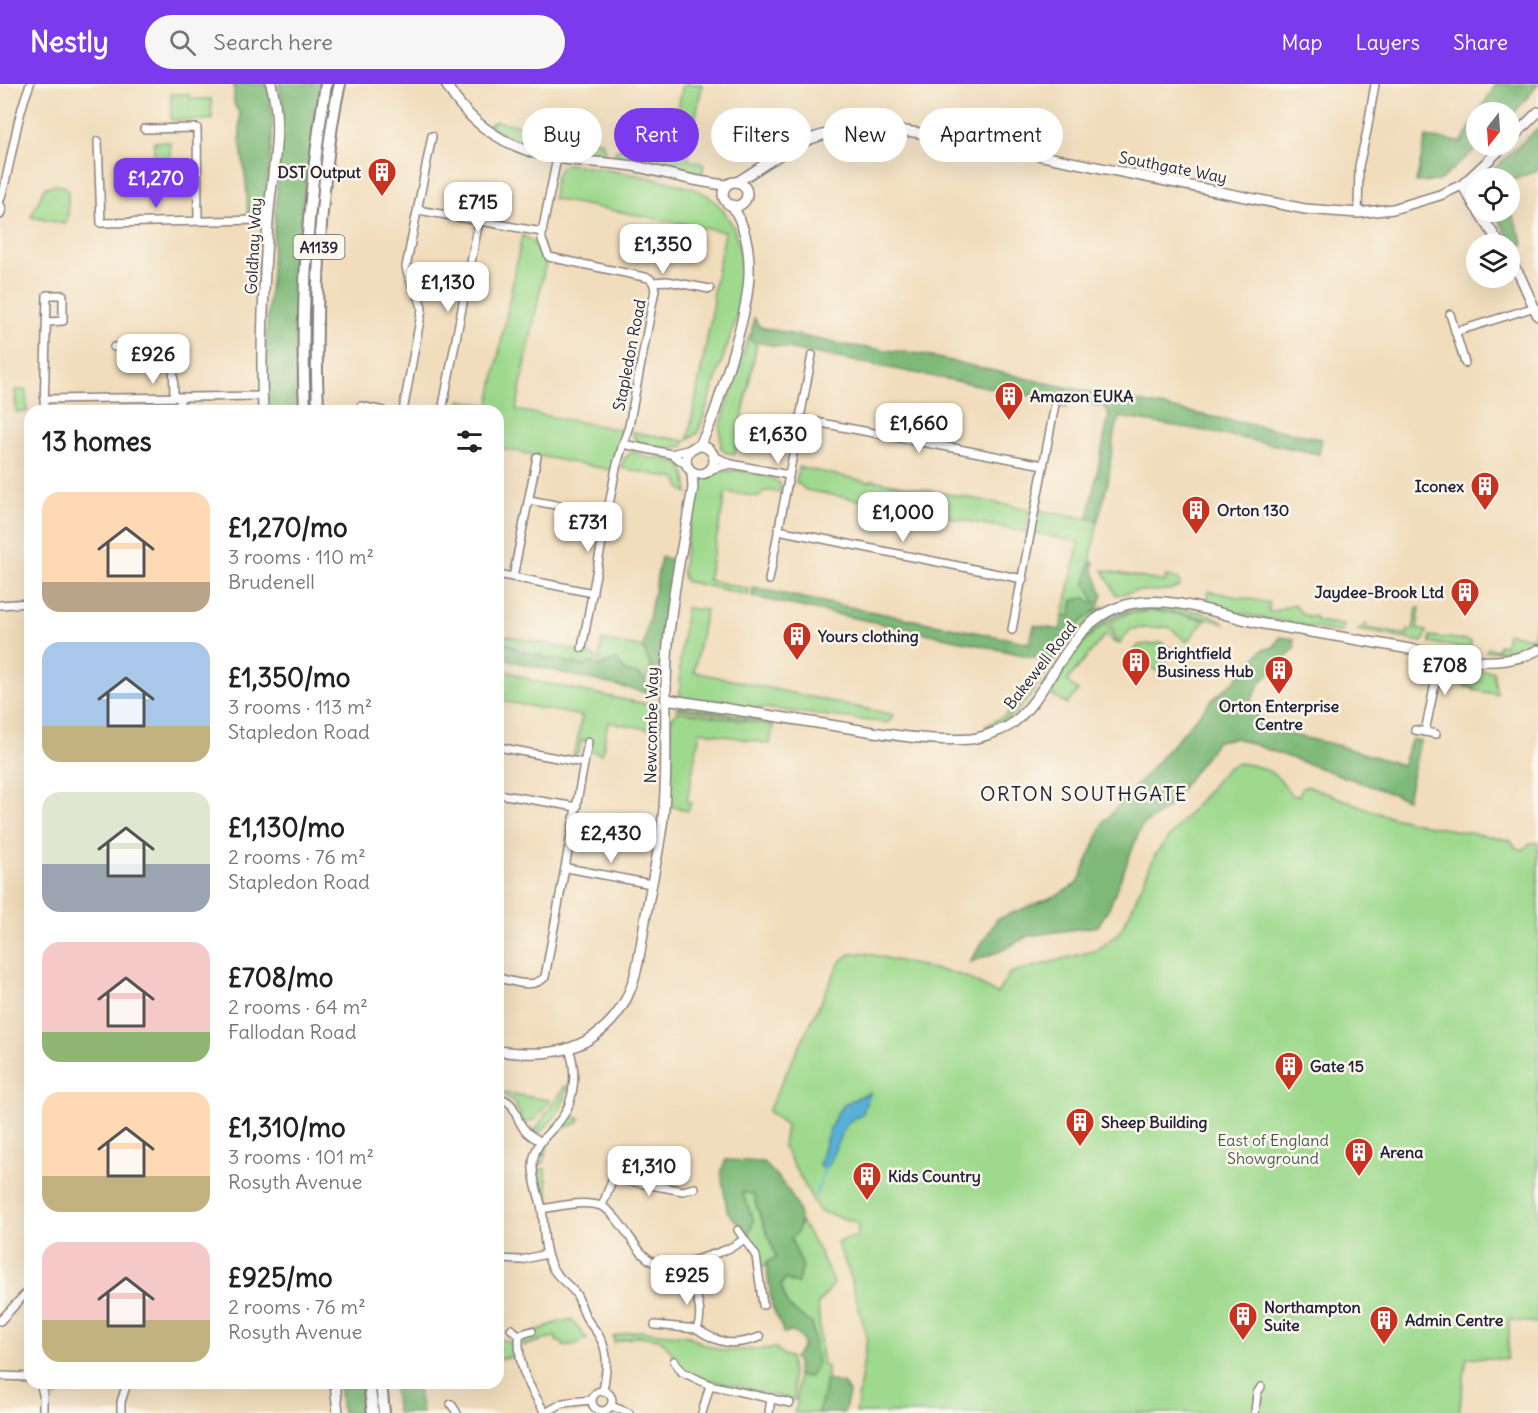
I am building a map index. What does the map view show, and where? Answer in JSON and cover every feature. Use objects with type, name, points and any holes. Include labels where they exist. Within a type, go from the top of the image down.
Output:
[{"type":"main road","name":"A1139","points":[[305,405],[303,330],[306,248],[315,155],[326,84]]},
{"type":"main road","name":"A1139","points":[[318,405],[316,329],[318,260],[328,156],[340,84]]},
{"type":"main road","points":[[370,1389],[373,1413]]},
{"type":"main road","points":[[382,1389],[384,1413]]},
{"type":"street","points":[[0,215],[0,202],[7,179],[15,127],[30,84]]},
{"type":"street","name":"Goldhay Way","points":[[263,405],[268,220],[277,130],[276,101],[271,84]]},
{"type":"street","points":[[446,84],[472,118],[501,139],[522,149]]},
{"type":"street","points":[[1358,213],[1359,166],[1375,84]]},
{"type":"street","points":[[1520,130],[1538,112]]},
{"type":"street","points":[[144,129],[197,128],[198,220]]},
{"type":"street","name":"Southgate Way","points":[[737,182],[808,140],[836,131],[867,128],[915,132],[969,141],[1305,209],[1358,213],[1393,209],[1440,195],[1462,185],[1493,156]]},
{"type":"street","points":[[404,405],[422,309],[419,295],[407,276],[406,267],[432,136]]},
{"type":"street","points":[[98,141],[101,222],[268,220]]},
{"type":"street","points":[[418,210],[542,232],[556,162]]},
{"type":"street","points":[[594,162],[665,172],[702,183],[727,185],[737,182],[743,185],[746,196],[743,226],[750,266],[750,287],[740,329],[709,429],[687,454],[693,488]]},
{"type":"street","points":[[732,205],[739,205],[746,196],[756,171]]},
{"type":"street","points":[[702,183],[732,205],[743,226]]},
{"type":"street","points":[[724,198],[727,185]]},
{"type":"street","points":[[1462,185],[1466,191]]},
{"type":"street","points":[[443,405],[479,220]]},
{"type":"street","name":"Stapledon Road","points":[[542,232],[542,240],[549,257],[649,278],[655,290],[582,648]]},
{"type":"street","points":[[1455,332],[1537,311],[1520,279]]},
{"type":"street","points":[[653,282],[667,281],[710,289]]},
{"type":"street","points":[[1450,314],[1465,363]]},
{"type":"street","points":[[44,405],[45,337],[48,322]]},
{"type":"street","points":[[114,348],[164,347],[173,355],[179,405]]},
{"type":"street","points":[[769,580],[812,355]]},
{"type":"street","points":[[44,399],[262,396]]},
{"type":"street","points":[[1012,630],[1056,399]]},
{"type":"street","points":[[800,419],[1043,465]]},
{"type":"street","points":[[693,488],[714,460],[709,429]]},
{"type":"street","points":[[623,444],[672,454],[689,468],[707,471],[731,464]]},
{"type":"street","points":[[672,454],[695,447],[712,453],[731,464],[789,475]]},
{"type":"street","points":[[513,577],[537,457]]},
{"type":"street","name":"Newcombe Way","points":[[504,1052],[546,1054],[569,1049],[586,1042],[604,1029],[618,1012],[636,975],[664,810],[667,657],[675,591],[693,488]]},
{"type":"street","points":[[529,500],[608,515]]},
{"type":"street","points":[[778,530],[1023,579]]},
{"type":"street","points":[[504,575],[593,593]]},
{"type":"street","name":"Bakewell Road","points":[[666,699],[896,735],[945,740],[974,739],[1012,724],[1042,692],[1071,644],[1093,621],[1120,606],[1142,602],[1174,604],[1247,621],[1473,661],[1498,662],[1524,657],[1538,650]]},
{"type":"street","points":[[0,605],[24,603]]},
{"type":"street","points":[[1425,732],[1440,654]]},
{"type":"street","points":[[1415,730],[1436,734]]},
{"type":"street","points":[[504,979],[530,985],[545,977],[567,868],[588,742]]},
{"type":"street","points":[[504,748],[584,763]]},
{"type":"street","points":[[504,795],[577,807]]},
{"type":"street","points":[[567,868],[651,884]]},
{"type":"street","points":[[569,1049],[573,1058],[572,1094],[569,1106],[561,1119],[540,1141],[534,1153],[532,1166],[542,1209],[546,1254],[553,1270],[577,1295],[588,1322],[602,1340],[606,1352],[607,1363],[603,1391]]},
{"type":"street","points":[[504,1100],[514,1106],[519,1123],[529,1135],[540,1141]]},
{"type":"street","points":[[602,1206],[613,1178],[615,1165]]},
{"type":"street","points":[[613,1178],[683,1191],[694,1188]]},
{"type":"street","points":[[542,1209],[579,1204],[602,1206],[615,1217],[647,1260],[666,1265],[684,1263],[731,1248],[744,1239]]},
{"type":"street","points":[[738,1230],[756,1256],[763,1305]]},
{"type":"street","points":[[504,1259],[520,1260],[546,1254]]},
{"type":"street","points":[[684,1263],[700,1305],[701,1319],[697,1329]]},
{"type":"street","points":[[0,1321],[24,1295]]},
{"type":"street","points":[[655,1325],[697,1329],[726,1343],[744,1343],[759,1337]]},
{"type":"street","points":[[512,1329],[519,1335],[519,1359],[523,1372],[545,1413],[563,1403],[591,1400]]},
{"type":"street","points":[[519,1335],[532,1331]]},
{"type":"street","points":[[674,1361],[677,1372],[710,1385],[790,1403]]},
{"type":"street","points":[[0,1376],[24,1377]]},
{"type":"street","points":[[702,1413],[710,1385]]},
{"type":"street","points":[[1255,1413],[1257,1393],[1261,1388]]},
{"type":"street","points":[[41,1389],[43,1413]]},
{"type":"street","points":[[121,1413],[121,1402],[125,1389]]},
{"type":"street","points":[[336,1389],[338,1413]]},
{"type":"street","points":[[603,1391],[596,1393],[591,1400],[592,1406],[599,1412],[611,1406]]},
{"type":"street","points":[[603,1391],[610,1396],[611,1406]]},
{"type":"street","points":[[769,1413],[771,1398]]},
{"type":"street","points":[[451,1404],[457,1413]]},
{"type":"street","points":[[611,1406],[629,1413]]},
{"type":"green space","points":[[234,84],[266,84],[270,100],[271,149],[263,214],[260,217],[248,216],[240,139],[240,114],[234,104]]},
{"type":"green space","points":[[278,84],[321,84],[299,238],[298,317],[303,405],[263,405],[262,396],[283,104]]},
{"type":"green space","points":[[683,84],[702,84],[698,108],[678,108]]},
{"type":"green space","points":[[1496,84],[1538,84],[1520,106],[1520,102],[1485,102]]},
{"type":"green space","points":[[171,94],[189,94],[190,99],[211,99],[212,120],[171,120]]},
{"type":"green space","points":[[495,121],[522,126],[522,143],[515,140],[488,125]]},
{"type":"green space","points":[[1538,128],[1538,170],[1520,177],[1520,168],[1495,168],[1508,156],[1520,156],[1520,145]]},
{"type":"green space","points":[[1466,135],[1468,156],[1439,181],[1416,182],[1426,137],[1462,142]]},
{"type":"green space","points":[[154,142],[170,142],[170,159],[154,159]]},
{"type":"green space","points":[[630,162],[696,162],[704,164],[702,176]]},
{"type":"green space","points":[[568,164],[647,177],[699,191],[719,206],[735,232],[742,279],[739,310],[698,433],[688,439],[725,232],[553,199],[557,173]]},
{"type":"green space","points":[[64,186],[68,190],[68,218],[65,224],[31,217],[45,187]]},
{"type":"green space","points":[[1499,222],[1515,222],[1520,234],[1507,234]]},
{"type":"green space","points":[[1520,234],[1524,244],[1520,246]]},
{"type":"green space","points":[[522,235],[531,240],[546,261],[516,410],[622,430],[611,470],[504,449],[504,405],[489,405]]},
{"type":"green space","points":[[754,318],[760,327],[844,345],[920,354],[1051,384],[1322,439],[1319,454],[1206,431],[1120,417],[1114,433],[1108,482],[1098,520],[1088,518],[1109,415],[1105,407],[1069,399],[1067,408],[1058,407],[1059,401],[750,341]]},
{"type":"green space","points":[[749,335],[758,337],[735,454],[725,452],[721,448],[720,426]]},
{"type":"green space","points":[[15,390],[26,390],[27,405],[24,405],[24,412],[16,412]]},
{"type":"green space","points":[[460,400],[489,405],[459,405]]},
{"type":"green space","points":[[632,432],[686,441],[683,446],[653,448],[640,443]]},
{"type":"green space","points":[[632,452],[649,458],[659,457],[679,465],[686,477],[688,493],[680,488],[677,479],[621,468],[624,459]]},
{"type":"green space","points":[[799,467],[869,482],[872,480],[1030,509],[1026,532],[806,490],[796,482]]},
{"type":"green space","points":[[735,470],[765,476],[780,484],[780,492],[764,491],[759,497],[726,492],[708,580],[749,589],[748,595],[685,581],[682,571],[694,504],[702,481],[710,474]]},
{"type":"green space","points":[[1038,510],[1098,520],[1086,584],[1096,603],[1070,616],[1063,616],[1079,542],[1034,533]]},
{"type":"green space","points":[[661,557],[676,561],[663,662],[657,669],[652,669],[643,648]]},
{"type":"green space","points":[[1090,562],[1094,562],[1093,569],[1103,595],[1097,609],[1064,636],[1065,640],[1050,661],[752,597],[753,588],[1030,643],[1034,625],[1060,630],[1063,616],[1070,616],[1073,600],[1086,598],[1093,604],[1095,603],[1086,584]]},
{"type":"green space","points":[[1103,570],[1164,582],[1166,576],[1179,579],[1180,586],[1116,595]]},
{"type":"green space","points":[[1208,591],[1270,603],[1268,611],[1272,612],[1294,604],[1303,615],[1316,617],[1316,621],[1344,625],[1341,633],[1207,607]]},
{"type":"green space","points":[[1152,605],[1180,608],[1210,615],[1224,623],[1163,611],[1140,610],[1120,614],[1103,624],[1086,639],[1049,690],[1048,685],[1058,670],[1090,630],[1116,613]]},
{"type":"green space","points":[[1105,606],[1067,640],[1023,705],[1004,721],[986,728],[985,726],[1003,717],[1014,707],[1084,618]]},
{"type":"green space","points":[[686,608],[706,610],[694,672],[894,715],[888,723],[680,698],[680,662]]},
{"type":"green space","points":[[1417,608],[1420,608],[1417,629],[1427,631],[1423,642],[1358,630],[1366,624],[1366,628],[1407,635],[1408,630],[1413,630]]},
{"type":"green space","points":[[1150,611],[1169,612],[1205,620],[1187,642],[1169,627],[1131,629],[1119,644],[1110,622],[1127,614]]},
{"type":"green space","points":[[1538,613],[1538,640],[1512,650],[1486,652],[1488,648],[1497,650],[1499,644],[1505,645],[1507,633],[1532,638]]},
{"type":"green space","points":[[1107,623],[1116,644],[1105,635],[1067,681],[1078,691],[1067,704],[1049,693],[1081,646]]},
{"type":"green space","points":[[504,635],[567,648],[596,657],[595,664],[591,662],[586,667],[520,651],[504,642]]},
{"type":"green space","points":[[1430,636],[1471,641],[1470,648],[1430,643]]},
{"type":"green space","points":[[1280,637],[1294,639],[1295,648],[1261,682],[1250,703],[1267,729],[1336,745],[1402,765],[1412,739],[1420,741],[1407,799],[1235,738],[1217,741],[1167,808],[1141,827],[1110,906],[1098,926],[1028,936],[1003,950],[970,962],[997,919],[1058,895],[1078,883],[1104,822],[1212,700],[1235,680],[1262,650],[1274,647]]},
{"type":"green space","points":[[602,640],[643,648],[651,668],[645,680],[637,674],[625,672],[616,660],[598,666]]},
{"type":"green space","points":[[504,642],[520,651],[585,666],[591,662],[599,667],[616,660],[625,671],[637,674],[645,680],[648,693],[512,661],[504,657]]},
{"type":"green space","points":[[1162,643],[1173,651],[1157,671],[1133,652],[1139,645]]},
{"type":"green space","points":[[1444,665],[1467,670],[1493,671],[1497,694],[1473,690],[1473,688],[1464,686],[1461,680],[1442,676]]},
{"type":"green space","points":[[504,670],[534,681],[655,706],[661,715],[661,731],[608,722],[602,754],[590,751],[590,741],[582,740],[578,753],[573,756],[582,716],[504,701]]},
{"type":"green space","points":[[681,706],[817,726],[816,729],[676,708]]},
{"type":"green space","points":[[677,711],[773,725],[770,744],[700,731],[687,801],[691,802],[688,811],[671,806],[669,800],[670,721]]},
{"type":"green space","name":"East of England Showground","points":[[1239,763],[1256,766],[1270,772],[1281,781],[1291,795],[1299,796],[1302,788],[1308,786],[1384,815],[1430,826],[1510,840],[1517,848],[1523,850],[1530,843],[1538,843],[1538,1323],[1510,1320],[1507,1359],[1467,1357],[1459,1413],[856,1413],[867,1338],[849,1272],[837,1243],[849,1237],[857,1238],[858,1226],[855,1222],[819,1211],[783,1146],[786,1125],[768,1111],[840,962],[850,954],[864,953],[964,976],[997,994],[1010,973],[1097,950],[1120,931],[1156,853],[1227,768]]},
{"type":"green space","points":[[566,1085],[568,1087],[564,1101],[558,1113],[539,1133],[533,1133]]},
{"type":"green space","points":[[504,1093],[550,1100],[536,1119],[523,1123],[514,1102],[504,1095]]},
{"type":"green space","points":[[570,1115],[580,1119],[579,1122],[559,1131],[552,1138],[544,1163],[539,1163],[537,1161],[542,1144]]},
{"type":"green space","points":[[726,1160],[763,1162],[789,1192],[798,1209],[799,1227],[791,1239],[803,1267],[797,1284],[785,1279],[781,1285],[788,1306],[812,1324],[817,1364],[810,1377],[797,1376],[797,1362],[794,1358],[801,1350],[803,1342],[796,1333],[784,1333],[772,1306],[766,1263],[776,1257],[754,1195],[742,1192],[754,1221],[748,1235],[727,1211],[721,1171]]},
{"type":"green space","points":[[539,1169],[545,1169],[550,1204],[544,1201],[537,1172]]},
{"type":"green space","points":[[754,1189],[779,1259],[762,1268],[747,1231],[739,1190]]},
{"type":"green space","points":[[801,1222],[820,1252],[834,1284],[818,1304],[822,1363],[827,1367],[827,1382],[819,1413],[794,1413],[797,1405],[798,1375],[815,1363],[787,1307],[780,1285],[789,1239]]},
{"type":"green space","points":[[571,1319],[587,1339],[574,1345],[563,1345],[562,1342],[556,1341],[556,1336],[523,1346],[523,1337]]},
{"type":"green space","points":[[639,1331],[689,1336],[703,1344],[725,1351],[776,1348],[783,1355],[790,1357],[795,1400],[697,1377],[685,1371],[659,1339],[638,1336],[614,1342],[613,1337]]},
{"type":"green space","points":[[504,1340],[515,1344],[515,1356],[504,1358]]},
{"type":"green space","points":[[825,1380],[843,1383],[849,1393],[844,1413],[817,1413],[823,1398]]},
{"type":"green space","points":[[48,1389],[65,1389],[55,1398],[48,1395]]},
{"type":"green space","points":[[340,1389],[362,1389],[366,1413],[342,1413]]},
{"type":"green space","points":[[394,1389],[418,1389],[422,1413],[397,1413]]},
{"type":"water","points":[[870,1093],[862,1115],[851,1120],[843,1130],[829,1165],[824,1168],[819,1166],[833,1120],[841,1108]]},
{"type":"waterway","points":[[816,1195],[825,1167]]},
{"type":"place","name":"DST Output","points":[[382,198]]},
{"type":"place","name":"Amazon EUKA","points":[[1009,422]]},
{"type":"place","name":"Iconex","points":[[1485,512]]},
{"type":"place","name":"Orton 130","points":[[1196,536]]},
{"type":"place","name":"Jaydee-Brook Ltd","points":[[1465,618]]},
{"type":"place","name":"Yours clothing","points":[[797,662]]},
{"type":"place","name":"Brightfield Business Hub","points":[[1136,688]]},
{"type":"place","name":"Orton Enterprise Centre","points":[[1279,696]]},
{"type":"place","name":"Gate 15","points":[[1289,1092]]},
{"type":"place","name":"Sheep Building","points":[[1080,1148]]},
{"type":"place","name":"Arena","points":[[1359,1178]]},
{"type":"place","name":"Kids Country","points":[[867,1202]]},
{"type":"place","name":"Northampton Suite","points":[[1243,1342]]},
{"type":"place","name":"Admin Centre","points":[[1384,1346]]},
{"type":"district","name":"ORTON SOUTHGATE","points":[[1084,793]]}]
